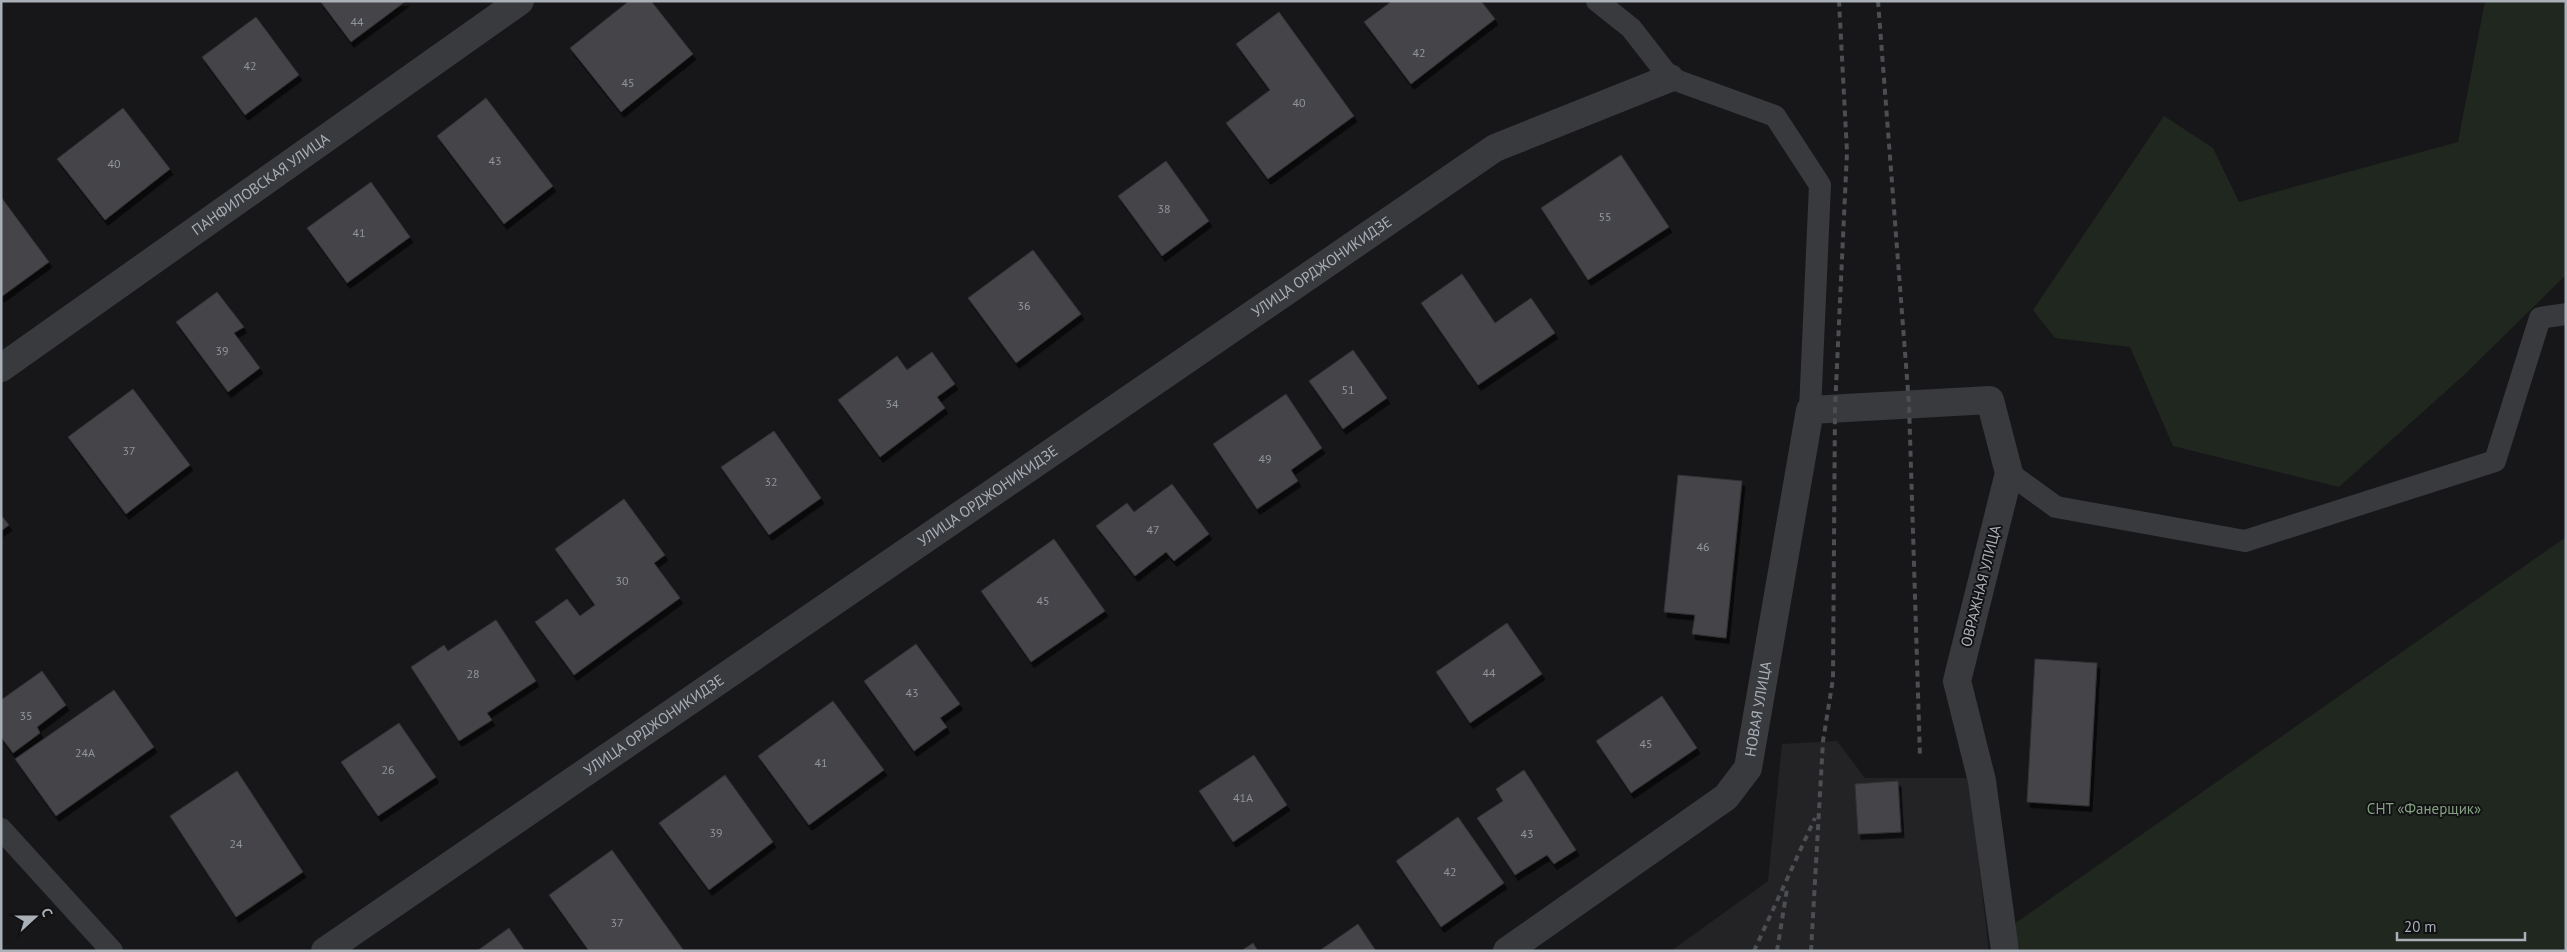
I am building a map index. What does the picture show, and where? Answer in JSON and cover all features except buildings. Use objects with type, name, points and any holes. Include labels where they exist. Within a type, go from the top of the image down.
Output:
[{"type":"street","name":"ПАНФИЛОВСКАЯ УЛИЦА","points":[[1,368],[520,1]]},
{"type":"street","name":"УЛИЦА ОРДЖОНИКИДЗЕ","points":[[325,951],[1495,148],[1670,78]]},
{"type":"street","name":"ОВРАЖНАЯ УЛИЦА","points":[[1810,410],[1990,400],[2009,473],[1958,681],[1982,781],[2005,951]]},
{"type":"street","name":"НОВАЯ УЛИЦА","points":[[1507,951],[1726,797],[1748,768],[1810,410]]},
{"type":"lane","points":[[1597,1],[1631,28],[1670,78],[1775,116],[1820,185],[1810,410]]},
{"type":"lane","points":[[2009,473],[2056,507],[2245,541],[2496,461],[2540,318],[2566,314]]},
{"type":"lane","points":[[1,829],[112,951]]},
{"type":"shaded area","points":[[1837,741],[1865,778],[1969,778],[1989,951],[1671,951],[1768,881],[1782,744]]},
{"type":"green space","points":[[2485,1],[2566,1],[2566,275],[2463,376],[2339,487],[2173,446],[2130,347],[2055,338],[2033,310],[2164,116],[2213,148],[2239,202],[2458,142]]},
{"type":"green space","name":"СНТ «Фанерщик»","points":[[2566,537],[2566,951],[2020,951],[2014,924]]},
{"type":"railway","points":[[1811,951],[1823,741],[1833,679],[1835,408],[1847,152],[1839,1]]},
{"type":"railway","points":[[1878,1],[1909,404],[1920,757]]},
{"type":"railway","points":[[1754,951],[1815,818]]},
{"type":"railway","points":[[1777,951],[1787,889]]}]
